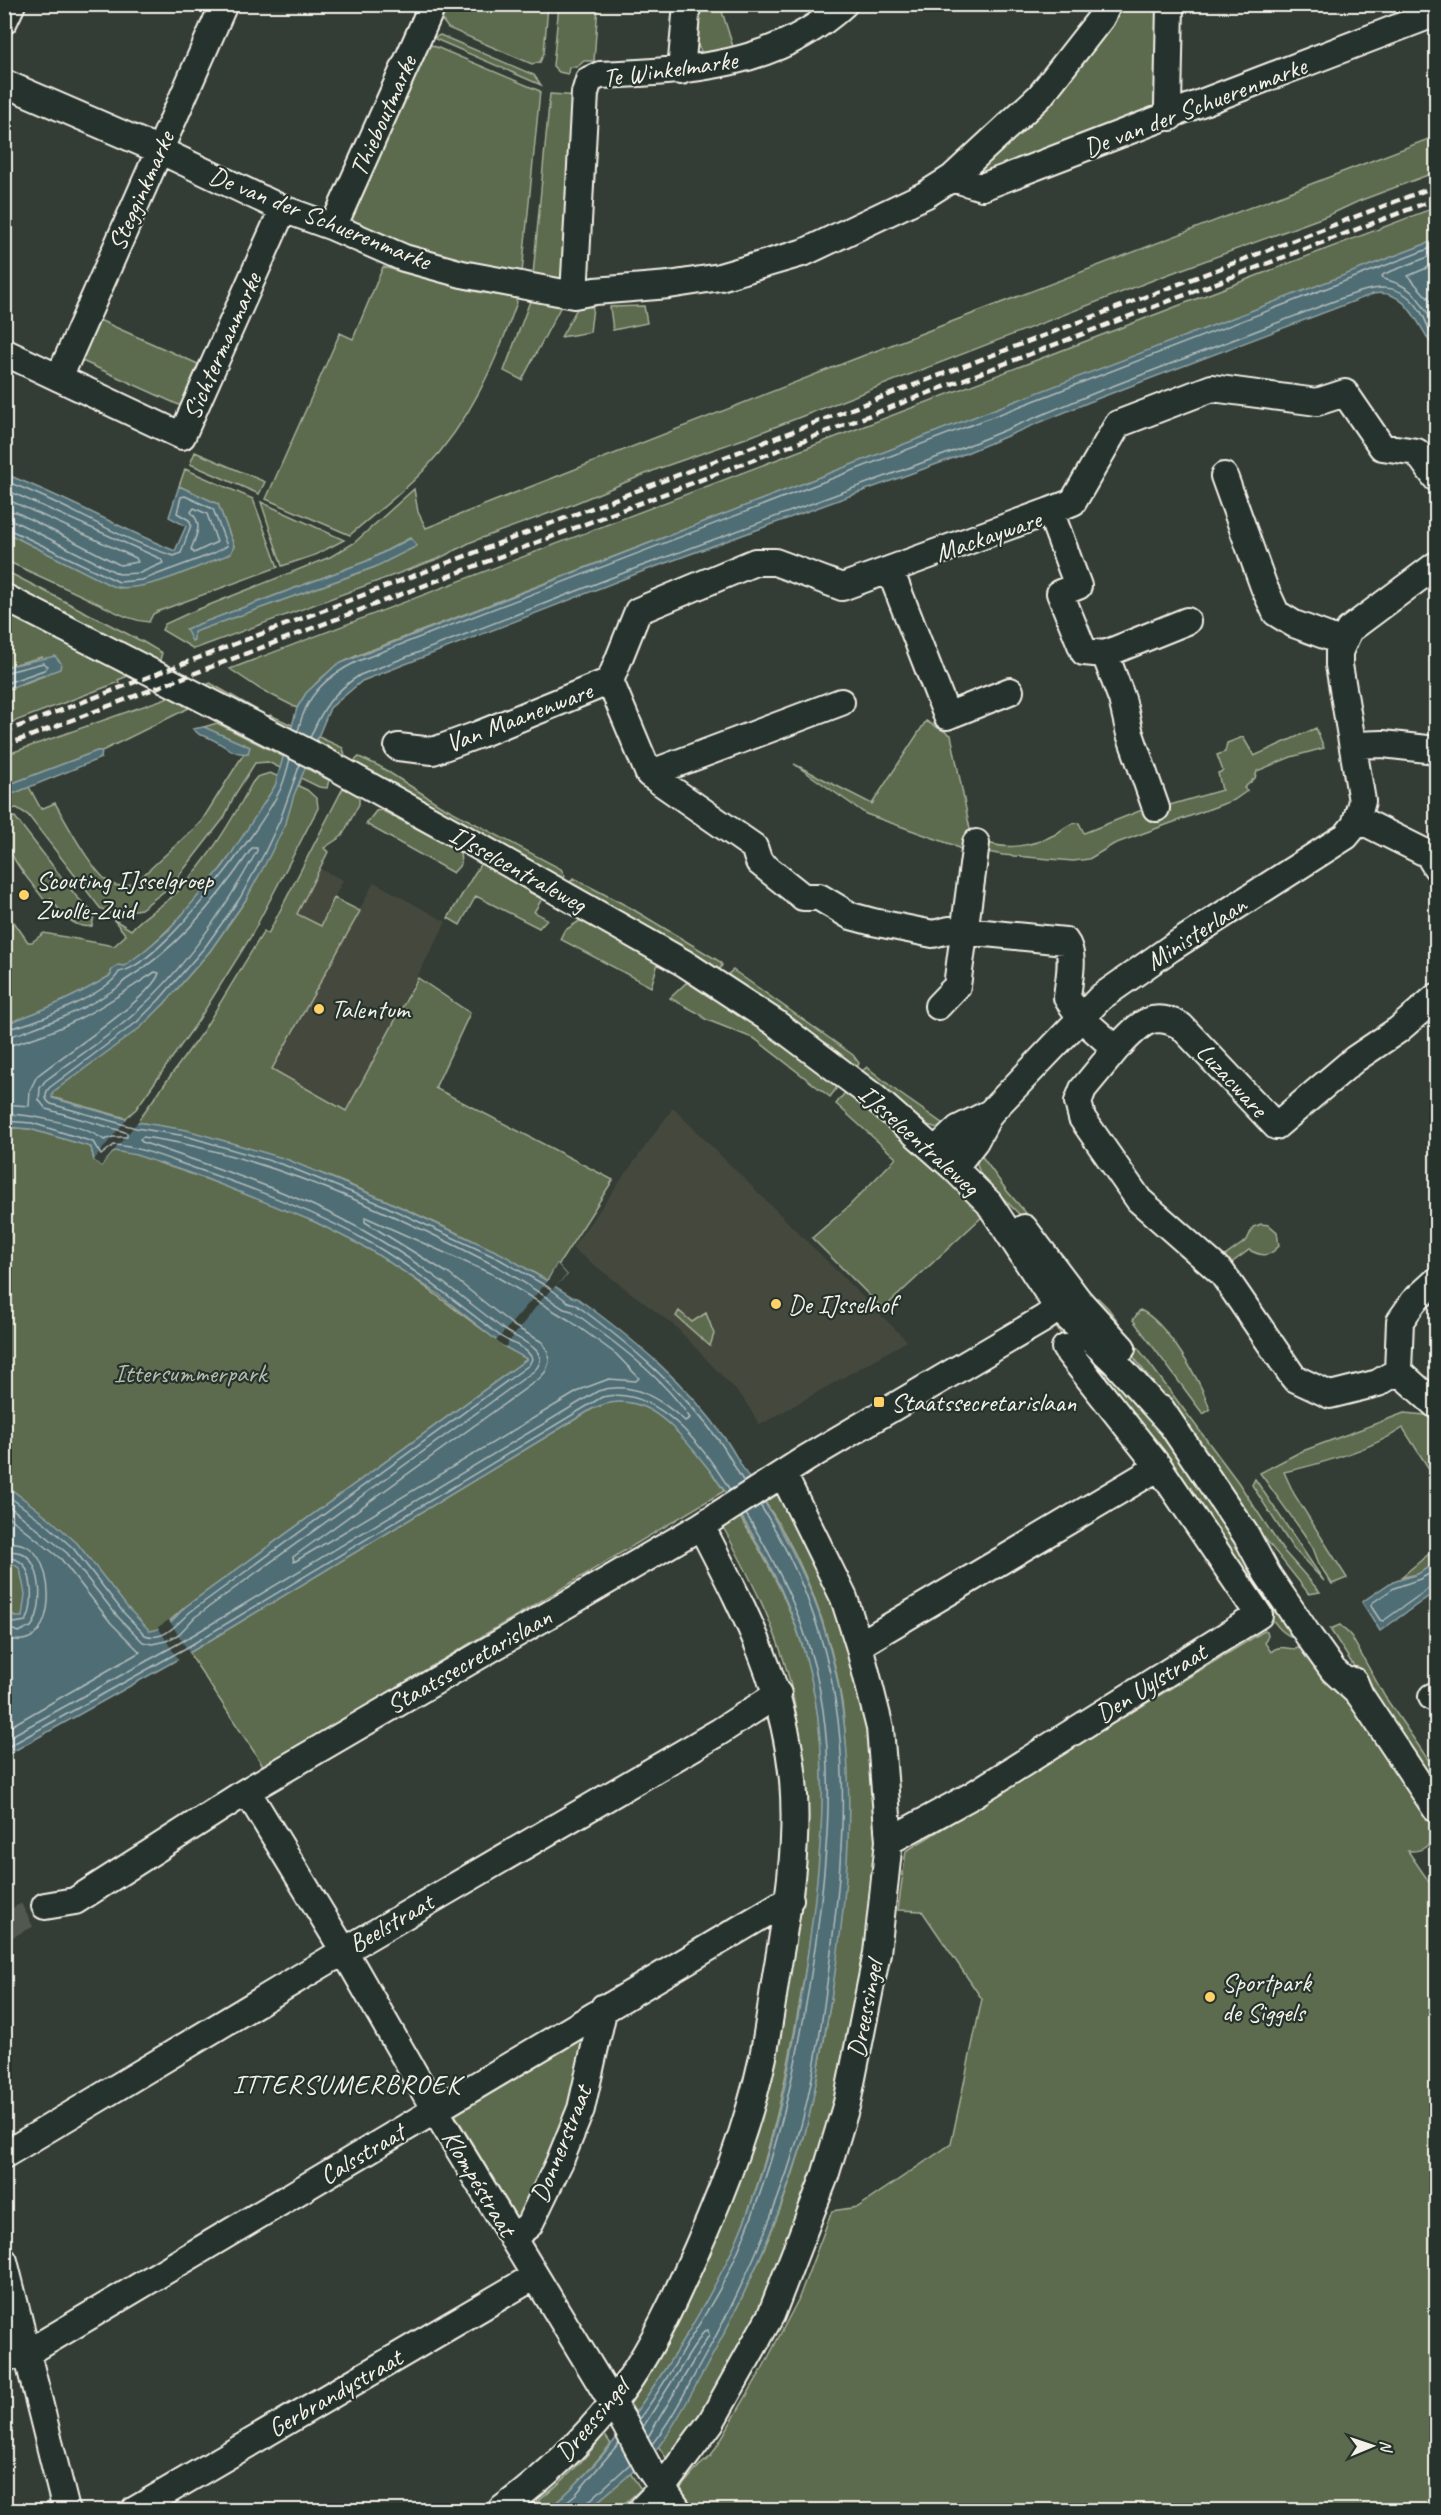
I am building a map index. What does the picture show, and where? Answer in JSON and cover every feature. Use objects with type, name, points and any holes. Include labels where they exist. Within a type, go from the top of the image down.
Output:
[{"type":"street","points":[[4,21],[12,4]]},
{"type":"street","name":"Stegginkmarke","points":[[59,378],[224,4]]},
{"type":"street","name":"Thieboutmarke","points":[[333,226],[433,4]]},
{"type":"street","points":[[681,71],[687,4]]},
{"type":"street","name":"Te Winkelmarke","points":[[573,295],[585,93],[589,80],[600,75],[681,71],[742,61],[801,36],[844,4]]},
{"type":"street","name":"De van der Schuerenmarke","points":[[4,84],[159,150],[283,209],[333,226],[416,261],[503,283],[573,295],[720,278],[795,255],[836,239],[864,223],[925,195],[952,178],[995,141],[1040,96],[1101,18],[1108,4]]},
{"type":"street","points":[[1170,4],[1168,106],[1170,117]]},
{"type":"street","name":"De van der Schuerenmarke","points":[[952,178],[982,187],[1437,14]]},
{"type":"street","name":"Sichtermanmarke","points":[[4,352],[182,436],[283,209]]},
{"type":"street","points":[[1050,511],[1072,502],[1118,424],[1212,388],[1317,402],[1345,393],[1382,447],[1417,452],[1437,478]]},
{"type":"street","points":[[1224,476],[1264,587],[1276,613],[1294,624],[1343,642]]},
{"type":"street","name":"Mackayware","points":[[610,681],[638,611],[755,562],[775,562],[842,587],[1050,511],[1078,586],[1060,593],[1084,652],[1105,654]]},
{"type":"street","points":[[1437,565],[1349,630],[1339,652],[1339,665],[1362,801],[1358,819],[1428,854],[1437,867]]},
{"type":"street","points":[[890,570],[947,717],[1010,691]]},
{"type":"street","name":"IJsselcentraleweg","points":[[4,597],[317,757],[582,904],[716,983],[827,1061],[875,1098],[954,1168],[989,1203],[1023,1252],[1041,1286],[1066,1302],[1115,1362],[1169,1422],[1246,1535],[1281,1568],[1346,1661],[1360,1695],[1437,1809]]},
{"type":"street","points":[[1156,808],[1130,734],[1122,699],[1105,654],[1187,621]]},
{"type":"street","name":"Van Maanenware","points":[[398,747],[433,751],[610,681],[649,774]]},
{"type":"street","points":[[649,774],[841,702]]},
{"type":"street","points":[[1353,745],[1383,744],[1437,750]]},
{"type":"street","points":[[649,774],[754,847],[759,862],[802,897],[819,897],[851,916],[933,934],[949,930],[1065,941],[1069,946],[1071,957],[1066,998],[1081,1018],[1116,1049],[1083,1089],[1078,1102],[1082,1118],[1139,1200],[1222,1273],[1294,1378],[1330,1395],[1378,1383],[1398,1371]]},
{"type":"street","name":"Ministerlaan","points":[[954,1168],[975,1141],[990,1113],[1101,997],[1123,980],[1346,836],[1358,819]]},
{"type":"street","points":[[938,1006],[957,986],[976,843]]},
{"type":"street","name":"Luzacware","points":[[1116,1049],[1140,1024],[1158,1019],[1169,1020],[1182,1026],[1276,1126],[1355,1059],[1398,1030],[1437,997]]},
{"type":"street","name":"Ministerlaan","points":[[934,1151],[958,1128],[990,1113]]},
{"type":"street","points":[[1398,1371],[1400,1321],[1414,1301],[1437,1281]]},
{"type":"street","name":"Staatssecretarislaan","points":[[45,1906],[75,1901],[247,1791],[701,1526],[1066,1302]]},
{"type":"street","name":"Den Uylstraat","points":[[889,1841],[971,1796],[1259,1615],[1159,1467],[1065,1348]]},
{"type":"street","points":[[1398,1371],[1437,1406]]},
{"type":"street","points":[[860,1645],[1159,1467]]},
{"type":"street","name":"Dreessingel","points":[[641,2511],[662,2488],[711,2422],[771,2315],[825,2176],[847,2103],[877,1953],[889,1841],[880,1728],[860,1645],[844,1598],[781,1476]]},
{"type":"street","name":"Dreessingel","points":[[501,2511],[529,2489],[579,2442],[619,2414],[704,2235],[736,2149],[762,2059],[789,1899],[794,1841],[793,1780],[778,1694],[750,1622],[701,1526]]},
{"type":"street","name":"Beelstraat","points":[[4,2155],[344,1951],[719,1732],[778,1694]]},
{"type":"street","name":"Klompéstraat","points":[[247,1791],[344,1951],[435,2110],[647,2464],[678,2511]]},
{"type":"street","name":"Calsstraat","points":[[16,2355],[435,2110],[604,2007],[789,1899]]},
{"type":"street","name":"Donnerstraat","points":[[512,2238],[529,2224],[581,2109],[604,2007]]},
{"type":"street","points":[[4,2261],[16,2355],[66,2511]]},
{"type":"street","name":"Gerbrandystraat","points":[[135,2511],[535,2276]]},
{"type":"shaded area","name":"Talentum","points":[[318,868],[343,880],[334,898],[359,911],[374,882],[446,922],[346,1111],[272,1069],[296,914]]},
{"type":"shaded area","points":[[673,1108],[907,1341],[760,1425],[743,1398],[675,1326],[572,1248]]},
{"type":"green space","points":[[447,5],[548,5],[544,53],[540,62],[532,64],[448,28],[442,20]]},
{"type":"green space","points":[[559,5],[598,5],[594,61],[584,61],[577,67],[569,67],[568,74],[559,72],[553,66]]},
{"type":"green space","points":[[700,5],[720,5],[735,53],[705,58],[698,46]]},
{"type":"green space","points":[[1117,5],[1162,5],[1160,110],[981,174],[979,168]]},
{"type":"green space","points":[[440,35],[534,75],[541,85],[433,38]]},
{"type":"green space","points":[[429,44],[540,91],[522,273],[487,273],[353,228],[351,219]]},
{"type":"green space","points":[[550,94],[580,96],[565,284],[533,275]]},
{"type":"green space","points":[[1436,136],[1436,172],[1359,201],[1329,215],[1161,277],[749,437],[660,468],[566,507],[471,542],[440,558],[197,648],[194,649],[162,630],[165,624],[189,613],[330,557],[354,543],[414,489],[418,512],[426,528],[852,360]],"holes":[[[410,538],[375,567],[194,632],[186,629],[367,561]]]},
{"type":"green space","points":[[1436,207],[1436,240],[356,656],[322,678],[297,708],[260,689],[230,669]]},
{"type":"green space","points":[[383,267],[473,291],[515,298],[517,302],[491,369],[468,411],[441,451],[398,495],[350,535],[266,499],[340,333],[353,339]]},
{"type":"green space","points":[[530,301],[562,304],[522,380],[504,371]]},
{"type":"green space","points":[[579,305],[593,307],[590,332],[561,337]]},
{"type":"green space","points":[[644,306],[647,323],[613,330],[610,307]]},
{"type":"green space","points":[[97,319],[198,364],[181,406],[80,360]]},
{"type":"green space","points":[[195,452],[265,482],[259,494],[190,464]]},
{"type":"green space","points":[[185,469],[253,499],[278,567],[159,611],[153,614],[149,622],[120,614],[5,560],[5,532],[118,588],[145,585],[231,553],[234,546],[218,504],[179,486]]},
{"type":"green space","points":[[261,502],[344,540],[315,555],[282,566]]},
{"type":"green space","points":[[4,570],[162,653],[159,663],[5,583]]},
{"type":"green space","points":[[5,608],[128,676],[118,680],[119,682],[5,725],[4,691],[46,675],[42,657],[5,667]]},
{"type":"green space","points":[[210,683],[257,710],[254,717],[203,687]]},
{"type":"green space","points":[[169,697],[189,708],[102,751],[5,786],[5,755]]},
{"type":"green space","points":[[270,715],[343,748],[345,755],[343,758],[266,717]]},
{"type":"green space","points":[[926,721],[951,735],[973,844],[971,855],[953,845],[866,814],[794,764],[872,804]]},
{"type":"green space","points":[[217,723],[329,780],[327,788],[319,787],[268,762],[255,763],[234,796],[224,818],[171,886],[141,909],[111,914],[100,908],[28,815],[17,808],[5,810],[5,797],[29,787],[41,809],[55,803],[99,873],[118,886],[132,884],[201,822],[243,755],[248,753],[204,727]]},
{"type":"green space","points":[[1316,728],[1324,748],[1291,757],[1257,771],[1255,778],[1244,788],[1247,791],[1234,800],[1114,844],[1089,859],[1073,861],[982,851],[984,841],[1000,846],[1019,846],[1046,839],[1075,823],[1079,823],[1084,833],[1147,808],[1163,807],[1222,790],[1218,773],[1223,771],[1217,755],[1225,752],[1227,743],[1243,737],[1254,756]]},
{"type":"green space","points":[[359,757],[379,766],[440,805],[561,869],[565,876],[562,883],[353,762]]},
{"type":"green space","points":[[270,773],[307,790],[317,799],[318,808],[250,938],[196,1024],[136,1109],[126,1118],[51,1097],[53,1092],[164,1004],[210,951],[245,901],[286,823],[275,786],[236,848],[191,906],[138,956],[109,978],[77,996],[5,1024],[5,921],[14,922],[28,942],[32,942],[44,933],[114,946],[126,935],[113,919],[131,930],[172,897],[189,879],[228,826],[252,783],[257,777]]},
{"type":"green space","points":[[343,788],[359,795],[359,804],[342,836],[324,848],[328,852],[297,914],[321,926],[334,898],[360,911],[272,1069],[346,1111],[418,978],[470,1013],[435,1088],[613,1180],[548,1281],[451,1230],[316,1171],[210,1137],[137,1122],[203,1031],[264,931],[268,934]]},
{"type":"green space","points":[[381,810],[460,851],[461,864],[453,873],[366,824],[376,811]]},
{"type":"green space","points":[[15,817],[76,896],[90,910],[94,916],[92,926],[73,922],[50,898],[45,901],[22,872],[11,853],[6,832],[5,818]]},
{"type":"green space","points":[[482,861],[529,887],[529,892],[542,899],[534,912],[547,919],[539,928],[476,896],[460,925],[448,918]]},
{"type":"green space","points":[[573,878],[629,907],[719,961],[722,965],[718,973],[568,885]]},
{"type":"green space","points":[[584,918],[659,960],[651,987],[560,939],[564,931]]},
{"type":"green space","points":[[733,970],[853,1055],[859,1063],[857,1068],[725,977]]},
{"type":"green space","points":[[687,982],[713,999],[716,995],[837,1081],[836,1089],[830,1097],[755,1039],[705,1019],[670,998]]},
{"type":"green space","points":[[867,1067],[946,1126],[940,1129],[928,1125],[861,1072]]},
{"type":"green space","points":[[847,1090],[919,1150],[984,1215],[883,1309],[812,1238],[848,1207],[896,1158],[836,1104]]},
{"type":"green space","name":"Ittersummerpark","points":[[4,1127],[30,1129],[91,1147],[94,1160],[112,1151],[135,1153],[245,1193],[321,1225],[391,1263],[487,1333],[527,1359],[185,1607],[53,1727],[5,1756]]},
{"type":"green space","points":[[978,1151],[1007,1191],[1065,1258],[1057,1262],[1026,1221],[981,1176],[977,1165]]},
{"type":"green space","points":[[1261,1224],[1269,1225],[1277,1232],[1279,1246],[1266,1255],[1249,1250],[1230,1264],[1225,1256],[1247,1240],[1253,1227]]},
{"type":"green space","points":[[1089,1298],[1098,1298],[1108,1308],[1238,1482],[1282,1549],[1320,1592],[1309,1594],[1252,1522],[1175,1412]]},
{"type":"green space","points":[[1140,1310],[1161,1326],[1182,1354],[1210,1410],[1203,1414],[1133,1320]]},
{"type":"green space","points":[[679,1311],[692,1322],[706,1313],[714,1334],[710,1346],[676,1316]]},
{"type":"green space","points":[[1055,1326],[1064,1326],[1143,1404],[1301,1638],[1290,1636],[1277,1625]]},
{"type":"green space","points":[[613,1401],[640,1405],[664,1419],[676,1429],[698,1455],[724,1491],[264,1767],[189,1653],[592,1409]]},
{"type":"green space","points":[[1404,1413],[1436,1416],[1436,1480],[1403,1428],[1377,1443],[1346,1455],[1284,1472],[1294,1494],[1347,1578],[1332,1584],[1304,1534],[1260,1473],[1300,1452]]},
{"type":"green space","points":[[1255,1479],[1324,1581],[1292,1547],[1252,1485]]},
{"type":"green space","points":[[785,1490],[803,1523],[866,1694],[877,1834],[865,1942],[846,2057],[821,2155],[757,2321],[671,2465],[658,2446],[701,2374],[740,2300],[775,2223],[802,2144],[824,2041],[838,1944],[845,1880],[847,1815],[844,1718],[830,1646],[813,1595],[791,1547],[765,1502]]},
{"type":"green space","points":[[740,1517],[754,1539],[789,1609],[813,1684],[823,1782],[817,1889],[795,2030],[781,2099],[752,2201],[725,2266],[705,2304],[636,2413],[628,2401],[692,2288],[720,2229],[805,1801],[798,1724],[789,1678],[760,1601],[723,1527]]},
{"type":"green space","points":[[1436,1548],[1436,1562],[1418,1574],[1400,1578]]},
{"type":"green space","points":[[1340,1625],[1351,1636],[1385,1697],[1436,1771],[1436,1794],[1330,1629]]},
{"type":"green space","name":"Sportpark de Siggels","points":[[1267,1631],[1268,1635],[1265,1643],[1271,1652],[1279,1648],[1300,1649],[1304,1647],[1347,1699],[1434,1824],[1436,1831],[1425,1847],[1408,1851],[1436,1892],[1436,2510],[692,2510],[678,2491],[699,2466],[711,2456],[760,2373],[798,2300],[832,2211],[858,2207],[951,2144],[982,1999],[922,1911],[898,1910],[906,1851]]},
{"type":"green space","points":[[590,2030],[573,2099],[521,2225],[453,2111]]},
{"type":"green space","points":[[604,2434],[611,2444],[572,2490],[547,2510],[527,2510],[568,2475]]},
{"type":"green space","points":[[630,2473],[641,2489],[617,2510],[587,2510]]},
{"type":"water","points":[[1436,240],[1436,351],[1404,303],[1385,294],[1373,294],[1099,398],[959,456],[641,572],[362,681],[330,708],[294,795],[286,823],[245,901],[210,951],[141,1027],[53,1092],[52,1098],[137,1122],[187,1130],[286,1159],[385,1200],[502,1254],[547,1281],[557,1264],[567,1275],[554,1286],[577,1298],[638,1345],[694,1399],[711,1419],[775,1519],[814,1599],[828,1642],[839,1690],[846,1739],[849,1789],[848,1840],[845,1891],[832,1991],[814,2094],[801,2147],[770,2233],[733,2316],[666,2437],[644,2462],[587,2510],[547,2510],[579,2481],[622,2431],[685,2337],[717,2281],[742,2228],[770,2147],[790,2063],[804,1979],[821,1838],[822,1772],[816,1706],[810,1674],[792,1615],[749,1528],[714,1476],[685,1440],[650,1410],[637,1404],[608,1403],[592,1409],[189,1653],[5,1756],[4,1605],[15,1617],[22,1617],[25,1594],[20,1569],[15,1565],[5,1565],[5,1487],[49,1518],[77,1543],[128,1608],[150,1631],[156,1630],[170,1623],[185,1607],[527,1359],[505,1347],[437,1293],[370,1250],[315,1222],[204,1178],[136,1155],[114,1151],[101,1166],[94,1160],[91,1147],[30,1129],[5,1127],[5,1024],[33,1014],[98,983],[111,975],[111,971],[118,965],[124,966],[170,929],[224,865],[275,786],[297,708],[306,693],[336,665]]},
{"type":"water","points":[[5,474],[175,551],[186,526],[169,517],[179,486],[218,504],[234,546],[231,553],[225,556],[153,583],[138,587],[112,586],[5,532]]},
{"type":"water","points":[[411,538],[417,546],[375,567],[194,632],[192,641],[186,629],[367,561]]},
{"type":"water","points":[[55,656],[61,663],[60,669],[5,690],[5,667]]},
{"type":"water","points":[[204,727],[250,747],[248,753],[235,752],[200,735],[193,729]]},
{"type":"water","points":[[102,751],[101,758],[5,797],[5,786]]},
{"type":"water","points":[[1436,1562],[1436,1591],[1380,1631],[1362,1602],[1390,1583],[1418,1574]]},
{"type":"pier","points":[[129,1116],[140,1119],[101,1166],[94,1160]]},
{"type":"pier","points":[[557,1264],[567,1275],[542,1299],[505,1347],[496,1341],[548,1281]]},
{"type":"pier","points":[[169,1620],[191,1656],[179,1661],[158,1627]]},
{"type":"tunnel","points":[[4,1927],[45,1906]]},
{"type":"railway","points":[[4,732],[1436,186]]},
{"type":"railway","points":[[4,746],[1436,199]]},
{"type":"place","name":"Scouting IJsselgroep Zwolle-Zuid","points":[[24,895]]},
{"type":"place","name":"Talentum","points":[[319,1009]]},
{"type":"place","name":"De IJsselhof","points":[[776,1304]]},
{"type":"place","name":"Staatssecretarislaan","points":[[879,1402]]},
{"type":"place","name":"Sportpark de Siggels","points":[[1210,1997]]},
{"type":"district","name":"ITTERSUMERBROEK","points":[[347,2084]]}]
